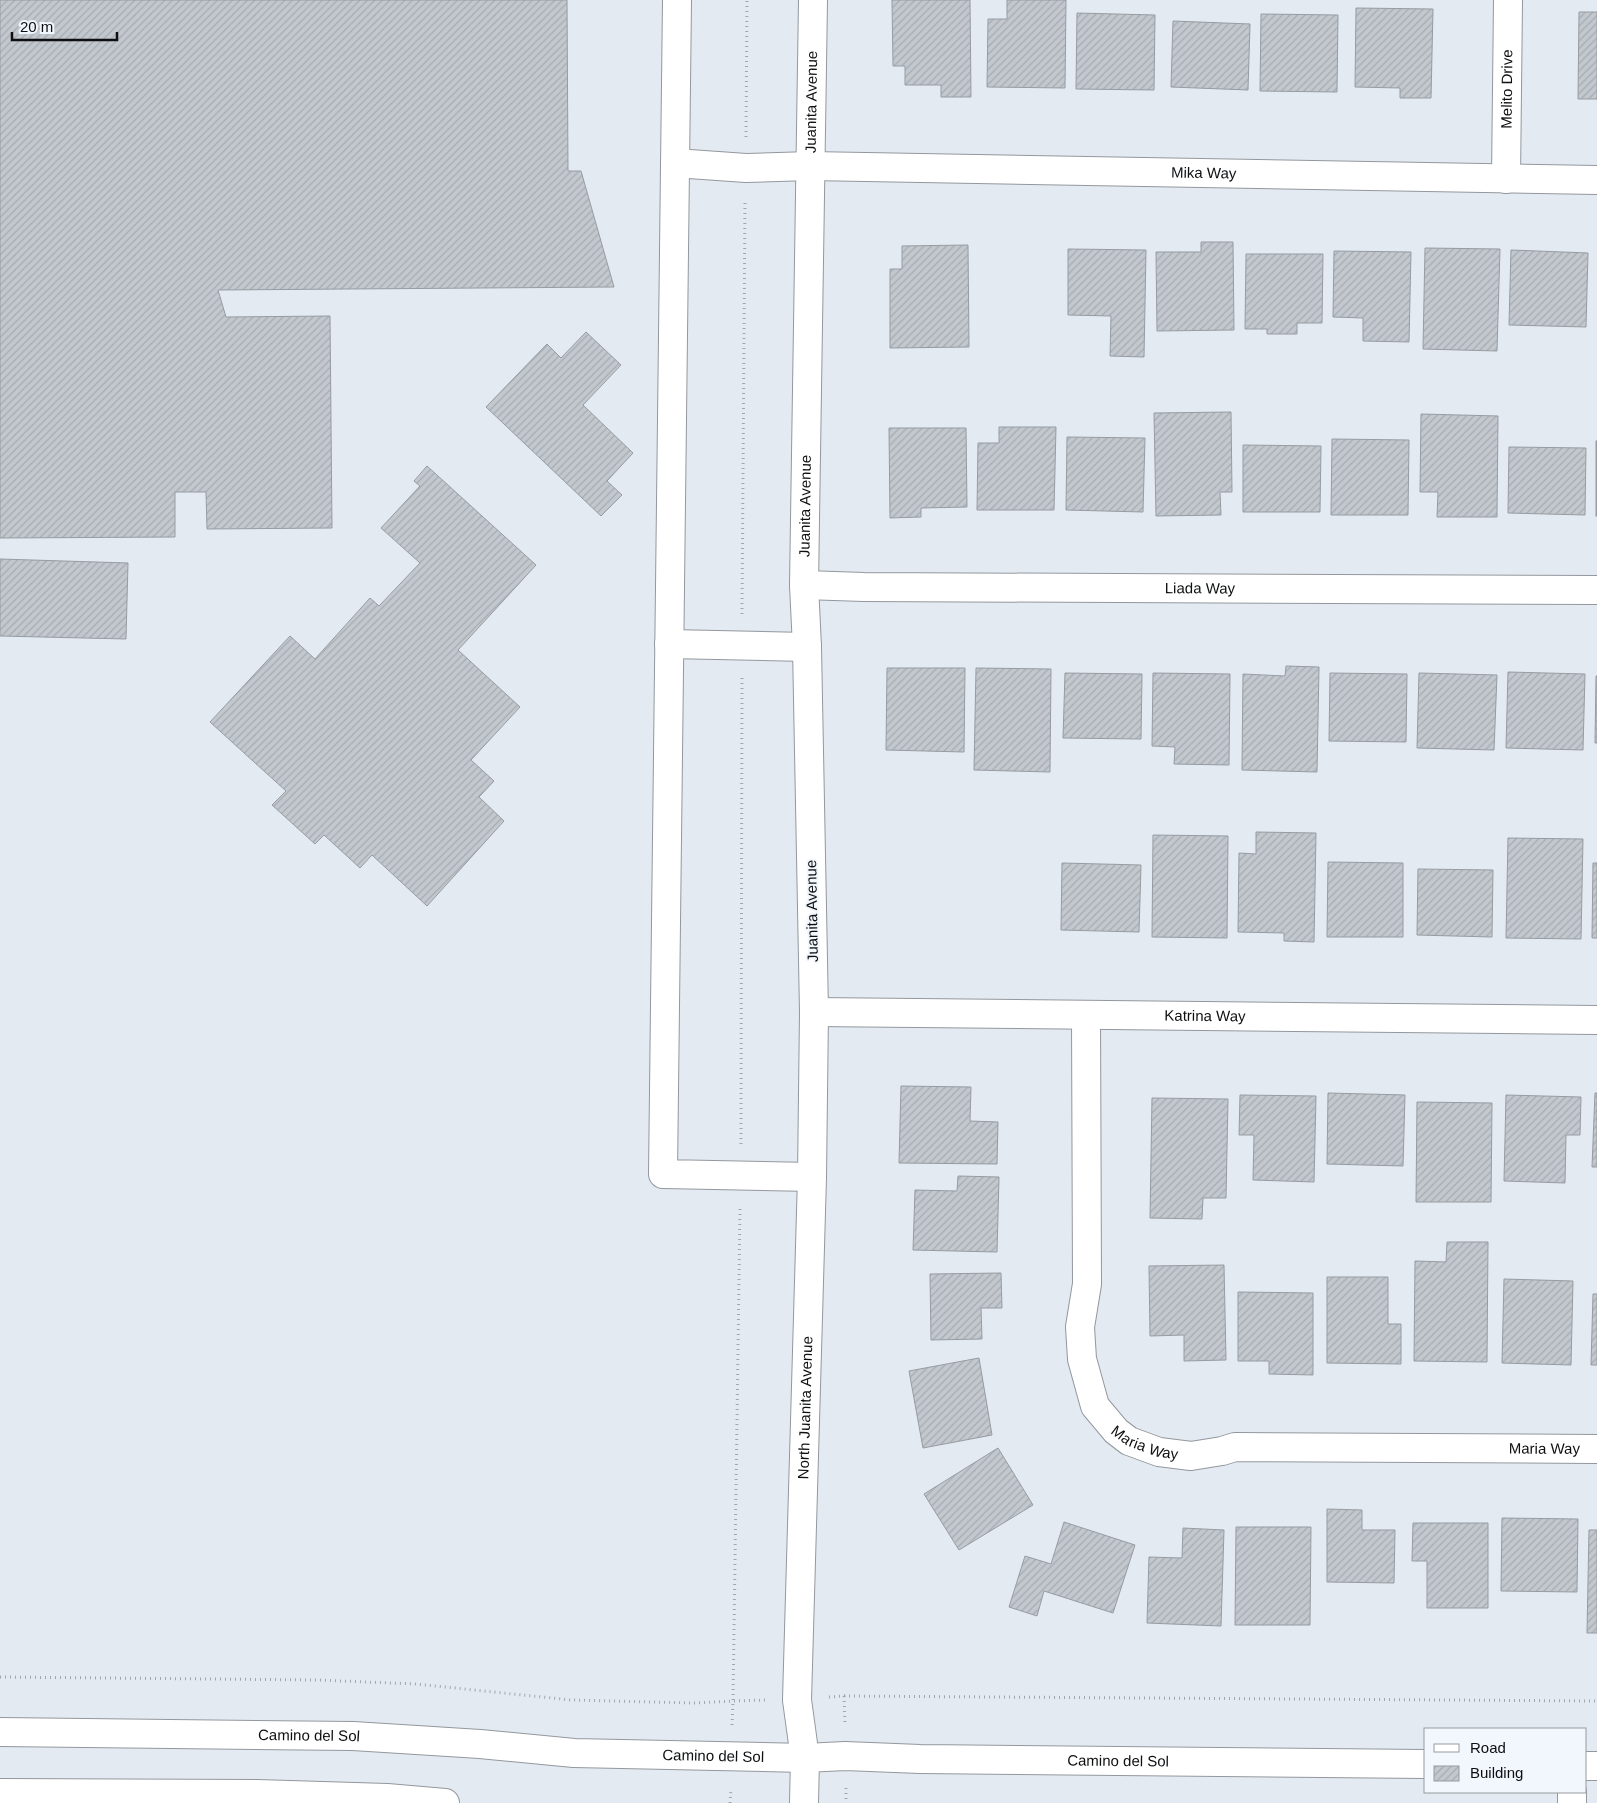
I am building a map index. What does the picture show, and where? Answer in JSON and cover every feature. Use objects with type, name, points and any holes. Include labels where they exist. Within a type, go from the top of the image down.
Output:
[{"type":"street","points":[[677,0],[662,1174],[812,1177]]},
{"type":"street","name":"Juanita Avenue","points":[[813,0],[804,585],[807,647],[814,1012]]},
{"type":"street","name":"Melito Drive","points":[[1506,179],[1508,0]]},
{"type":"street","name":"Mika Way","points":[[675,163],[746,168],[810,166],[1597,180]]},
{"type":"street","name":"Liada Way","points":[[804,585],[864,587],[1597,590]]},
{"type":"street","points":[[669,644],[807,647]]},
{"type":"street","name":"Katrina Way","points":[[814,1012],[1597,1020]]},
{"type":"street","name":"North Juanita Avenue","points":[[804,1803],[805,1758],[797,1700],[812,1177],[814,1012]]},
{"type":"street","name":"Maria Way","points":[[1086,1015],[1087,1284],[1080,1327],[1082,1359],[1096,1406],[1116,1431],[1128,1441],[1159,1452],[1191,1456],[1235,1447],[1597,1449]]},
{"type":"street","name":"Camino del Sol","points":[[0,1732],[353,1736],[480,1744],[574,1753],[805,1758],[846,1756],[920,1759],[1424,1764]]},
{"type":"street","points":[[0,1793],[257,1794],[387,1798],[445,1803]]},
{"type":"path","points":[[0,1677],[317,1680],[416,1684],[571,1700],[695,1703],[733,1701],[741,1176],[746,0]]},
{"type":"path","points":[[844,1696],[1597,1701]]},
{"type":"building","points":[[0,0],[567,0],[568,171],[581,171],[614,287],[218,290],[226,317],[330,316],[332,528],[207,529],[206,492],[175,492],[175,537],[0,538]]},
{"type":"building","points":[[892,0],[970,0],[971,97],[941,97],[941,85],[905,85],[905,66],[893,66]]},
{"type":"building","points":[[1007,0],[1066,0],[1065,88],[987,87],[988,19],[1007,19]]},
{"type":"building","points":[[1356,8],[1433,9],[1431,98],[1400,98],[1400,88],[1355,87]]},
{"type":"building","points":[[1579,12],[1597,12],[1597,99],[1578,99]]},
{"type":"building","points":[[1077,13],[1155,15],[1154,90],[1076,89]]},
{"type":"building","points":[[1261,14],[1338,15],[1337,92],[1260,91]]},
{"type":"building","points":[[1173,21],[1250,24],[1248,90],[1171,87]]},
{"type":"building","points":[[1201,242],[1233,242],[1234,330],[1157,331],[1156,252],[1201,252]]},
{"type":"building","points":[[968,245],[969,347],[890,348],[890,269],[902,269],[902,246]]},
{"type":"building","points":[[1425,248],[1500,249],[1497,351],[1423,349]]},
{"type":"building","points":[[1068,249],[1146,250],[1144,357],[1110,356],[1111,316],[1068,315]]},
{"type":"building","points":[[1511,250],[1588,253],[1586,327],[1509,325]]},
{"type":"building","points":[[1334,251],[1411,252],[1409,342],[1363,341],[1363,318],[1333,317]]},
{"type":"building","points":[[1246,254],[1323,254],[1322,323],[1297,323],[1297,334],[1267,334],[1267,329],[1245,329]]},
{"type":"building","points":[[586,332],[621,365],[583,405],[633,453],[607,481],[622,495],[601,516],[486,407],[547,344],[561,358]]},
{"type":"building","points":[[1231,412],[1232,492],[1220,492],[1221,515],[1156,516],[1154,413]]},
{"type":"building","points":[[1421,414],[1498,416],[1497,517],[1437,517],[1438,492],[1420,492]]},
{"type":"building","points":[[999,427],[1056,427],[1054,510],[977,510],[978,443],[999,443]]},
{"type":"building","points":[[889,428],[966,428],[967,507],[921,508],[921,517],[890,518]]},
{"type":"building","points":[[1067,437],[1145,438],[1143,512],[1066,510]]},
{"type":"building","points":[[1332,439],[1409,440],[1408,515],[1331,515]]},
{"type":"building","points":[[1597,441],[1597,516],[1596,516]]},
{"type":"building","points":[[1243,445],[1321,446],[1320,512],[1243,512]]},
{"type":"building","points":[[1509,447],[1586,448],[1585,515],[1508,513]]},
{"type":"building","points":[[427,466],[536,565],[458,650],[520,707],[471,760],[494,781],[479,797],[504,821],[427,906],[372,855],[360,868],[324,835],[315,844],[272,805],[286,791],[210,722],[290,636],[315,659],[370,598],[379,606],[420,563],[381,528],[420,486],[414,481]]},
{"type":"building","points":[[0,559],[128,563],[126,639],[0,636]]},
{"type":"building","points":[[1286,666],[1319,667],[1317,772],[1242,770],[1243,674],[1285,676]]},
{"type":"building","points":[[887,668],[965,668],[964,752],[886,750]]},
{"type":"building","points":[[976,668],[1051,669],[1050,772],[974,770]]},
{"type":"building","points":[[1508,672],[1585,674],[1583,750],[1506,748]]},
{"type":"building","points":[[1065,673],[1142,674],[1141,739],[1063,738]]},
{"type":"building","points":[[1153,673],[1230,674],[1229,765],[1174,764],[1175,747],[1152,746]]},
{"type":"building","points":[[1330,673],[1407,674],[1406,742],[1329,741]]},
{"type":"building","points":[[1419,673],[1497,675],[1494,750],[1417,748]]},
{"type":"building","points":[[1596,676],[1597,743],[1595,743]]},
{"type":"building","points":[[1256,832],[1316,833],[1314,942],[1284,941],[1284,933],[1238,932],[1239,853],[1256,854]]},
{"type":"building","points":[[1153,835],[1228,836],[1227,938],[1152,937]]},
{"type":"building","points":[[1508,838],[1583,839],[1581,939],[1506,938]]},
{"type":"building","points":[[1328,862],[1403,863],[1403,937],[1327,937]]},
{"type":"building","points":[[1062,863],[1141,865],[1139,932],[1061,930]]},
{"type":"building","points":[[1593,863],[1597,863],[1597,938],[1592,938]]},
{"type":"building","points":[[1418,869],[1493,870],[1492,937],[1417,935]]},
{"type":"building","points":[[901,1086],[971,1087],[970,1121],[998,1122],[997,1164],[899,1163]]},
{"type":"building","points":[[1328,1093],[1405,1095],[1403,1166],[1327,1164]]},
{"type":"building","points":[[1595,1093],[1597,1093],[1597,1167],[1592,1167]]},
{"type":"building","points":[[1240,1095],[1316,1096],[1314,1182],[1253,1180],[1254,1135],[1239,1135]]},
{"type":"building","points":[[1506,1095],[1581,1097],[1580,1135],[1566,1135],[1565,1183],[1504,1181]]},
{"type":"building","points":[[1152,1098],[1228,1099],[1226,1198],[1203,1198],[1202,1219],[1150,1218]]},
{"type":"building","points":[[1417,1102],[1492,1103],[1491,1202],[1416,1202]]},
{"type":"building","points":[[958,1176],[999,1177],[997,1252],[913,1250],[915,1190],[957,1191]]},
{"type":"building","points":[[1447,1242],[1488,1242],[1487,1362],[1414,1361],[1415,1261],[1446,1262]]},
{"type":"building","points":[[1224,1265],[1226,1360],[1184,1361],[1184,1335],[1150,1336],[1149,1266]]},
{"type":"building","points":[[1001,1273],[1002,1308],[981,1308],[982,1339],[931,1340],[930,1274]]},
{"type":"building","points":[[1327,1277],[1388,1277],[1388,1324],[1401,1324],[1401,1364],[1327,1363]]},
{"type":"building","points":[[1504,1279],[1573,1281],[1571,1365],[1502,1363]]},
{"type":"building","points":[[1238,1292],[1313,1293],[1313,1375],[1269,1374],[1269,1361],[1238,1361]]},
{"type":"building","points":[[1593,1294],[1597,1294],[1597,1365],[1591,1365]]},
{"type":"building","points":[[979,1358],[992,1435],[923,1448],[909,1371]]},
{"type":"building","points":[[998,1448],[1033,1505],[959,1550],[924,1494]]},
{"type":"building","points":[[1327,1509],[1362,1510],[1362,1530],[1395,1530],[1394,1583],[1327,1582]]},
{"type":"building","points":[[1502,1518],[1578,1519],[1577,1592],[1501,1591]]},
{"type":"building","points":[[1064,1522],[1135,1545],[1113,1613],[1044,1591],[1037,1616],[1009,1607],[1025,1556],[1051,1564]]},
{"type":"building","points":[[1413,1523],[1488,1523],[1488,1608],[1427,1608],[1427,1561],[1412,1561]]},
{"type":"building","points":[[1236,1527],[1311,1527],[1310,1625],[1235,1625]]},
{"type":"building","points":[[1183,1528],[1224,1530],[1221,1626],[1147,1623],[1149,1557],[1182,1558]]},
{"type":"building","points":[[1589,1530],[1597,1530],[1597,1633],[1587,1633]]}]
